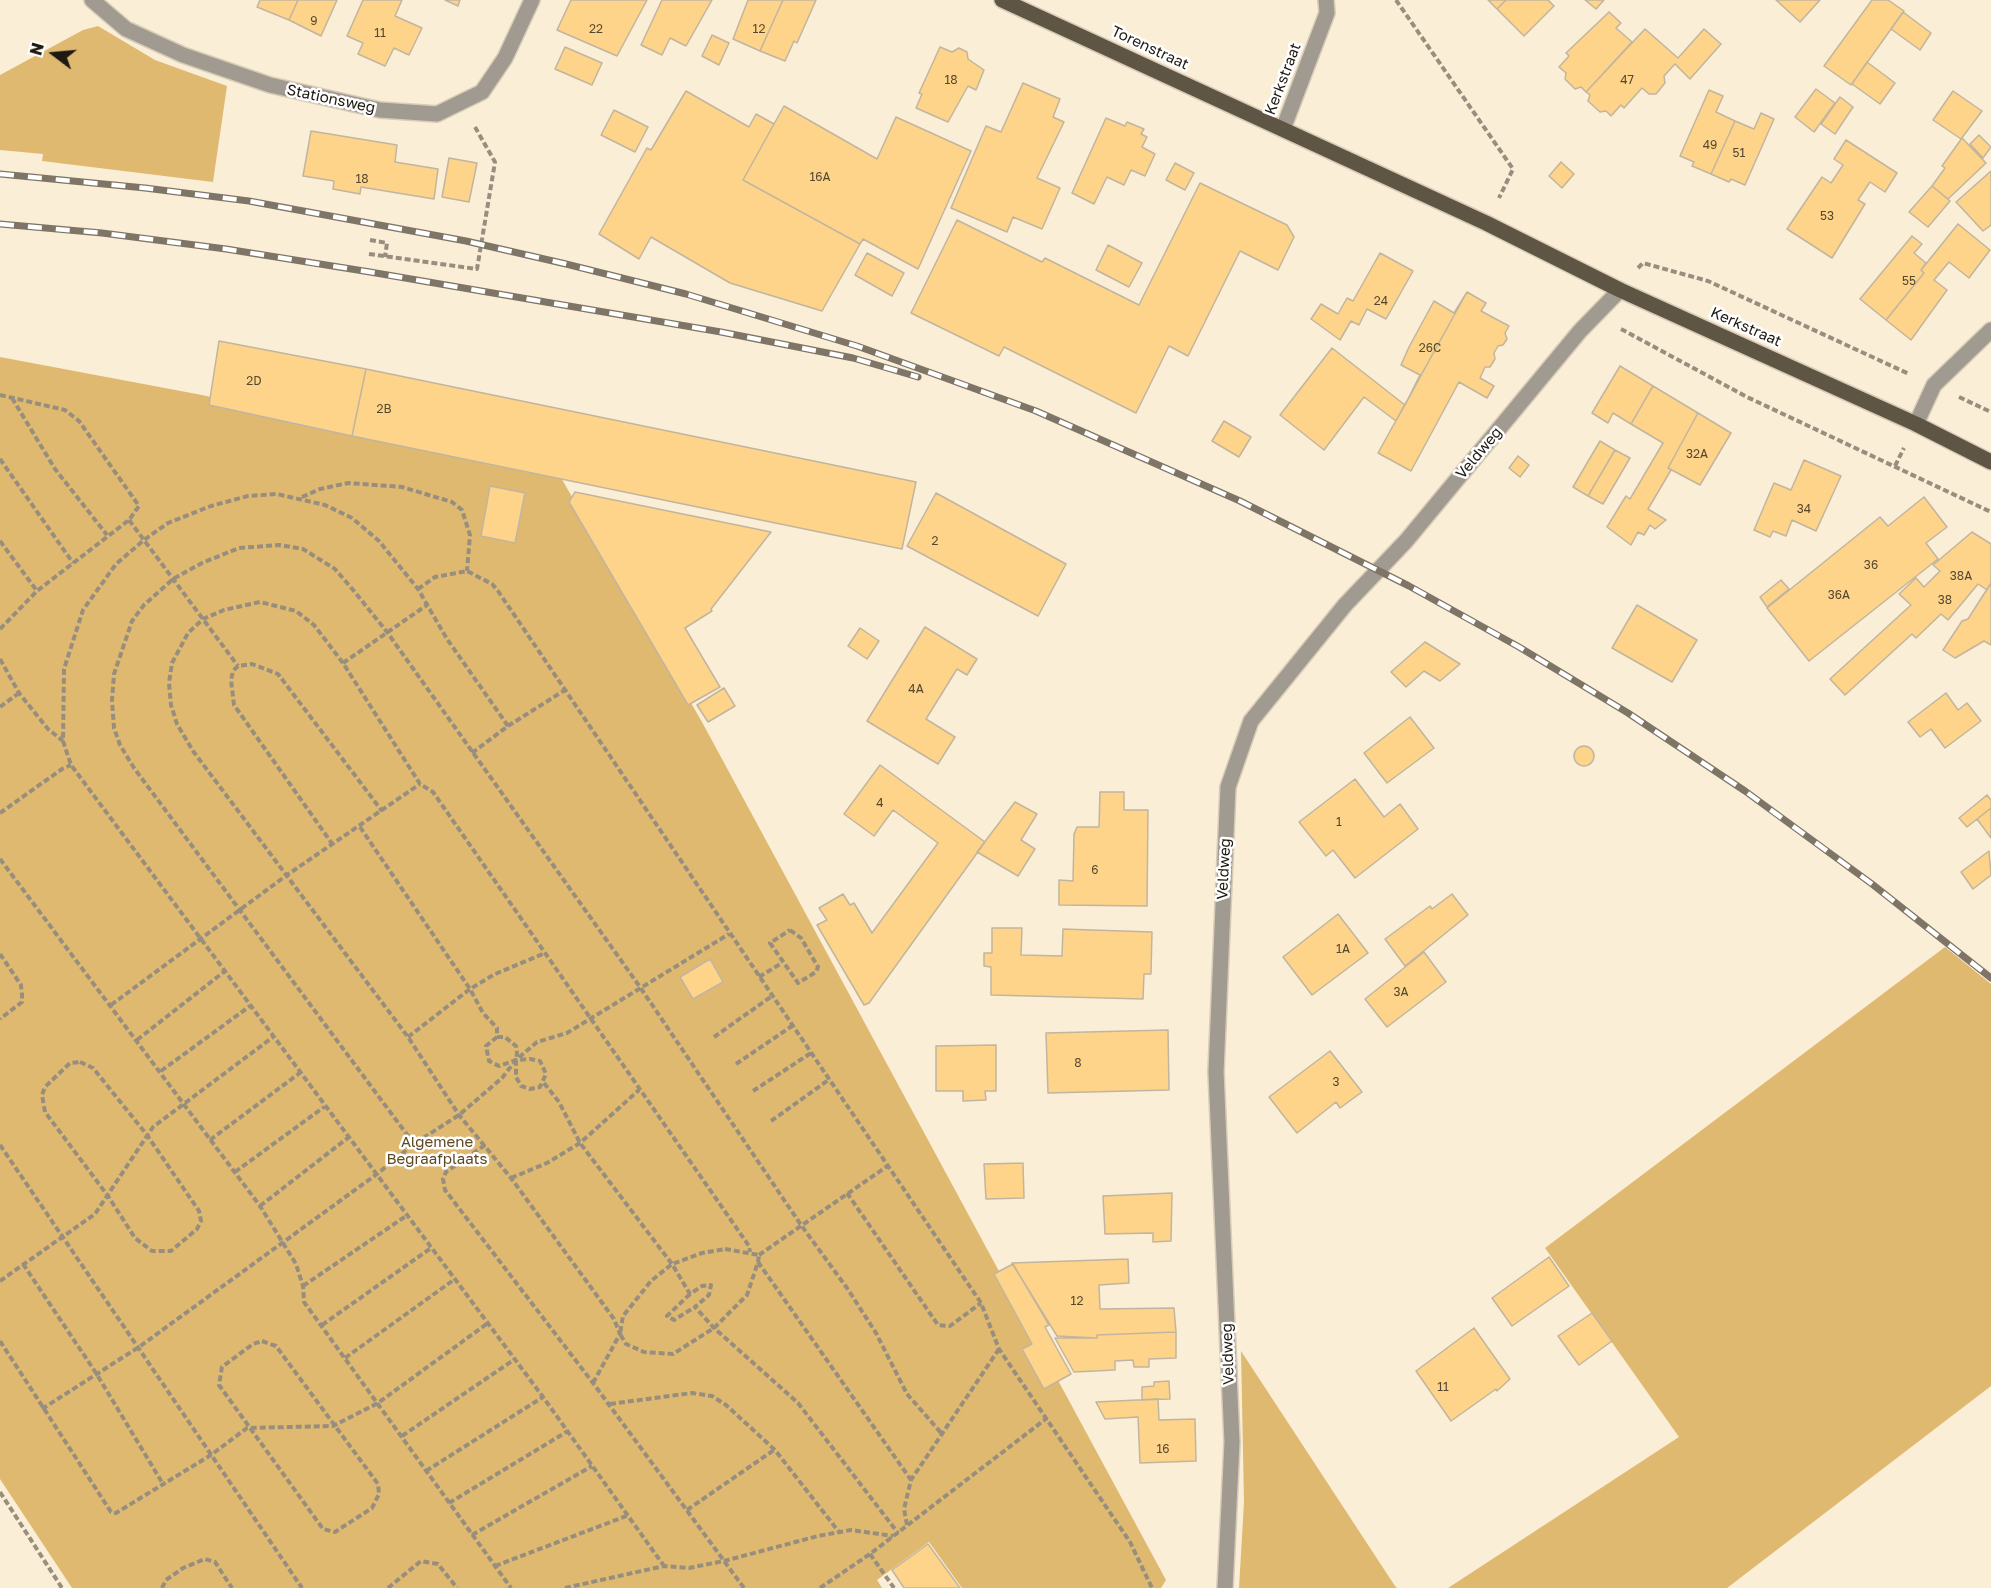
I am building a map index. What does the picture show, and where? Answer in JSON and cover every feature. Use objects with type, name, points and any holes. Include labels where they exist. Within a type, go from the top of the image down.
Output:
[{"type":"main road","name":"Torenstraat","points":[[1002,0],[1283,129]]},
{"type":"main road","name":"Kerkstraat","points":[[1283,129],[1486,223],[1620,290],[1916,424],[1991,462]]},
{"type":"street","name":"Stationsweg","points":[[92,0],[126,29],[183,55],[270,86],[380,110],[437,114],[482,92],[505,58],[532,0]]},
{"type":"street","name":"Kerkstraat","points":[[1283,129],[1327,13],[1326,0]]},
{"type":"street","name":"Veldweg","points":[[1222,1586],[1232,1442],[1216,1072],[1228,787],[1251,721],[1345,605],[1407,541],[1594,315],[1620,290]]},
{"type":"street","points":[[1916,424],[1934,385],[1991,330]]},
{"type":"path","points":[[1396,0],[1513,169],[1486,223]]},
{"type":"path","points":[[369,255],[477,269],[495,162],[473,123]]},
{"type":"path","points":[[370,240],[387,243],[385,257]]},
{"type":"path","name":"Kerkstraat","points":[[1643,263],[1708,281],[1991,412]]},
{"type":"path","points":[[1594,315],[1747,397],[1991,512]]},
{"type":"path","points":[[0,395],[65,410],[79,421],[139,506],[129,520],[37,591],[0,626]]},
{"type":"path","points":[[12,398],[55,469],[107,535]]},
{"type":"path","points":[[0,459],[73,563]]},
{"type":"path","points":[[300,498],[320,489],[348,483],[402,488],[452,502],[462,510],[470,535],[467,571]]},
{"type":"path","points":[[508,726],[418,589],[379,541],[352,518],[300,498],[277,494],[258,495],[211,506],[168,523],[144,540],[116,564],[83,610],[64,669],[63,741],[71,765],[515,1359],[664,1566]]},
{"type":"path","points":[[129,520],[238,666]]},
{"type":"path","points":[[0,541],[37,591]]},
{"type":"path","points":[[414,1144],[134,768],[120,745],[114,728],[112,700],[114,674],[132,621],[144,605],[173,579],[223,554],[259,545],[291,547],[319,557],[335,569],[387,632],[640,987],[801,1225],[847,1288],[876,1333],[907,1394],[943,1435]]},
{"type":"path","points":[[418,589],[435,578],[467,571],[492,584],[498,591],[981,1302],[999,1349],[1130,1542],[1152,1588]]},
{"type":"path","points":[[750,1252],[749,1246],[543,954],[433,792],[420,784],[343,663],[314,625],[296,610],[260,602],[241,605],[203,620],[188,633],[172,663],[169,683],[174,715],[193,751],[408,1038],[459,1115],[511,1178],[614,1318],[626,1344],[632,1348],[658,1354],[673,1354],[714,1329],[747,1294],[759,1255],[889,1165]]},
{"type":"path","points":[[343,663],[427,605]]},
{"type":"path","points":[[0,659],[19,693],[48,729],[63,741]]},
{"type":"path","points":[[333,845],[234,705],[231,680],[233,671],[238,666],[252,663],[278,674],[382,811]]},
{"type":"path","points":[[472,753],[508,726],[565,690]]},
{"type":"path","points":[[0,707],[19,693]]},
{"type":"path","points":[[0,813],[71,765]]},
{"type":"path","points":[[111,1005],[286,875],[360,827],[420,784]]},
{"type":"path","points":[[360,827],[470,989],[483,1013],[497,1028],[497,1037]]},
{"type":"path","points":[[0,859],[260,1206],[296,1264],[303,1286],[304,1302],[511,1588]]},
{"type":"path","points":[[790,930],[801,938],[818,969],[798,983],[782,963],[771,943],[790,930]]},
{"type":"path","points":[[42,1408],[139,1347],[377,1174],[414,1144],[459,1115],[502,1078],[516,1060],[537,1042],[567,1033],[729,934]]},
{"type":"path","points":[[0,954],[21,985],[22,1002],[0,1020]]},
{"type":"path","points":[[408,1038],[470,989],[495,974],[543,954]]},
{"type":"path","points":[[759,977],[782,963]]},
{"type":"path","points":[[137,1040],[225,971]]},
{"type":"path","points":[[714,1037],[772,996]]},
{"type":"path","points":[[161,1071],[250,1006]]},
{"type":"path","points":[[736,1064],[792,1026]]},
{"type":"path","points":[[0,1281],[61,1235],[94,1214],[153,1127],[273,1037]]},
{"type":"path","points":[[544,1083],[530,1089],[521,1086],[516,1077],[516,1060],[516,1046],[511,1041],[497,1037],[489,1041],[486,1046],[489,1061],[499,1066],[516,1060],[540,1061],[546,1069],[544,1083],[559,1102],[580,1143],[672,1264],[690,1294]]},
{"type":"path","points":[[753,1091],[811,1053]]},
{"type":"path","points":[[70,1063],[86,1063],[93,1068],[147,1135],[199,1211],[201,1221],[197,1229],[171,1251],[152,1251],[135,1238],[108,1196],[45,1112],[42,1095],[45,1087],[70,1063]]},
{"type":"path","points":[[210,1140],[301,1072]]},
{"type":"path","points":[[771,1121],[830,1079]]},
{"type":"path","points":[[511,1178],[547,1163],[580,1143],[639,1090]]},
{"type":"path","points":[[236,1172],[325,1106]]},
{"type":"path","points":[[260,1206],[349,1137]]},
{"type":"path","points":[[0,1145],[302,1588]]},
{"type":"path","points":[[485,1145],[446,1172],[443,1179],[445,1190],[610,1404],[744,1588]]},
{"type":"path","points":[[847,1193],[938,1325],[950,1326],[981,1302]]},
{"type":"path","points":[[303,1286],[406,1216]]},
{"type":"path","points":[[322,1325],[431,1248]]},
{"type":"path","points":[[593,1383],[620,1334],[623,1316],[651,1281],[672,1264],[702,1253],[725,1249],[759,1255]]},
{"type":"path","points":[[758,1262],[911,1480]]},
{"type":"path","points":[[22,1264],[96,1373],[163,1484]]},
{"type":"path","points":[[345,1358],[455,1279]]},
{"type":"path","points":[[711,1285],[709,1295],[695,1307],[674,1320],[667,1316],[690,1294],[702,1286],[711,1285]]},
{"type":"path","points":[[695,1307],[714,1329],[798,1403],[898,1533]]},
{"type":"path","points":[[0,1341],[111,1512],[123,1510],[211,1455],[248,1428],[333,1426],[378,1403],[488,1323]]},
{"type":"path","points":[[262,1341],[276,1346],[333,1426],[374,1476],[379,1494],[372,1508],[335,1532],[323,1529],[248,1428],[219,1385],[218,1376],[222,1367],[253,1344],[262,1341]]},
{"type":"path","points":[[907,1525],[904,1509],[911,1480],[999,1349]]},
{"type":"path","points":[[402,1436],[515,1359]]},
{"type":"path","points":[[610,1404],[692,1394],[712,1396],[726,1405],[775,1450],[839,1532]]},
{"type":"path","points":[[426,1471],[543,1397]]},
{"type":"path","points":[[822,1588],[898,1533],[1047,1418]]},
{"type":"path","points":[[449,1503],[568,1431]]},
{"type":"path","points":[[687,1510],[768,1452],[775,1450]]},
{"type":"path","points":[[472,1535],[592,1466]]},
{"type":"path","points":[[0,1492],[62,1588]]},
{"type":"path","points":[[495,1566],[629,1515]]},
{"type":"path","points":[[566,1588],[664,1566],[689,1569],[724,1562],[851,1530],[892,1536]]},
{"type":"path","points":[[870,1554],[894,1588]]},
{"type":"path","points":[[162,1588],[166,1580],[183,1568],[205,1560],[215,1562],[232,1588]]},
{"type":"path","points":[[388,1588],[421,1561],[430,1561],[438,1564],[457,1588]]},
{"type":"green space","points":[[98,26],[155,60],[227,86],[213,182],[42,161],[43,154],[0,150],[0,75],[83,30]]},
{"type":"green space","name":"Algemene Begraafplaats","points":[[0,357],[202,395],[560,476],[702,722],[1166,1580],[1161,1588],[962,1588],[929,1542],[877,1580],[882,1588],[72,1588],[0,1479]]},
{"type":"green space","points":[[1945,947],[1991,984],[1991,1386],[1727,1588],[1448,1588],[1679,1437],[1545,1248]]},
{"type":"green space","points":[[1241,1351],[1397,1588],[1239,1588],[1244,1502]]},
{"type":"building","points":[[260,0],[298,0],[289,20],[257,7]]},
{"type":"building","points":[[298,0],[337,0],[321,36],[289,20]]},
{"type":"building","points":[[363,0],[402,0],[395,16],[422,28],[409,55],[394,48],[385,66],[358,54],[363,43],[347,36]]},
{"type":"building","points":[[445,0],[460,0],[458,6]]},
{"type":"building","points":[[571,0],[647,0],[617,56],[557,30]]},
{"type":"building","points":[[662,0],[712,0],[686,46],[670,38],[662,55],[641,45]]},
{"type":"building","points":[[748,0],[783,0],[760,51],[733,39]]},
{"type":"building","points":[[783,0],[816,0],[797,43],[794,41],[785,61],[760,51]]},
{"type":"building","points":[[1488,0],[1506,0],[1497,9]]},
{"type":"building","points":[[1506,0],[1548,0],[1554,6],[1524,36],[1497,9]]},
{"type":"building","points":[[1585,0],[1604,0],[1596,9]]},
{"type":"building","points":[[1776,0],[1820,0],[1800,22]]},
{"type":"building","points":[[1872,0],[1888,0],[1904,11],[1851,85],[1824,66]]},
{"type":"building","points":[[1609,12],[1621,23],[1616,28],[1632,42],[1586,92],[1581,87],[1575,89],[1565,79],[1566,73],[1559,67],[1569,56],[1566,53]]},
{"type":"building","points":[[1903,12],[1931,33],[1920,50],[1891,29]]},
{"type":"building","points":[[1645,29],[1678,58],[1704,29],[1721,44],[1690,79],[1675,64],[1664,76],[1665,83],[1656,94],[1649,94],[1642,88],[1624,108],[1621,105],[1611,116],[1606,111],[1600,112],[1588,101],[1590,95],[1586,92]]},
{"type":"building","points":[[712,35],[729,43],[719,65],[702,56]]},
{"type":"building","points":[[565,47],[602,63],[592,85],[555,69]]},
{"type":"building","points":[[940,47],[952,52],[959,48],[967,52],[968,59],[984,70],[976,90],[968,86],[948,122],[916,108],[922,94],[919,93]]},
{"type":"building","points":[[1867,62],[1895,83],[1880,104],[1852,84]]},
{"type":"building","points":[[1023,83],[1060,99],[1053,117],[1064,122],[1037,178],[1060,188],[1042,229],[1013,217],[1007,232],[951,208],[986,126],[1001,132]]},
{"type":"building","points":[[1816,89],[1835,103],[1814,132],[1795,117]]},
{"type":"building","points":[[1709,90],[1723,96],[1716,112],[1735,121],[1711,174],[1692,166],[1694,162],[1680,156]]},
{"type":"building","points":[[686,91],[749,127],[756,114],[774,124],[743,180],[860,244],[822,311],[730,283],[651,237],[639,259],[599,234],[647,148],[651,150]]},
{"type":"building","points":[[1953,91],[1982,111],[1961,139],[1933,120]]},
{"type":"building","points":[[1840,97],[1853,107],[1835,134],[1821,124]]},
{"type":"building","points":[[784,106],[877,159],[896,117],[971,151],[918,269],[863,239],[860,244],[743,180]]},
{"type":"building","points":[[614,110],[648,127],[635,152],[601,135]]},
{"type":"building","points":[[1761,113],[1774,119],[1745,185],[1731,179],[1729,182],[1711,174],[1735,121],[1754,129]]},
{"type":"building","points":[[1106,118],[1125,126],[1127,122],[1144,129],[1141,134],[1147,137],[1142,147],[1155,154],[1145,176],[1131,170],[1124,185],[1107,177],[1094,204],[1072,193]]},
{"type":"building","points":[[311,131],[397,145],[395,162],[438,169],[434,199],[361,187],[360,194],[333,189],[334,181],[303,176]]},
{"type":"building","points":[[1979,135],[1991,147],[1983,158],[1970,144]]},
{"type":"building","points":[[1962,138],[1986,163],[1948,199],[1932,186],[1945,168],[1942,166]]},
{"type":"building","points":[[1846,140],[1897,173],[1885,192],[1870,182],[1858,200],[1865,204],[1832,258],[1787,229],[1822,177],[1831,183],[1843,165],[1834,159]]},
{"type":"building","points":[[449,158],[477,163],[469,202],[442,197]]},
{"type":"building","points":[[1561,162],[1574,174],[1562,188],[1549,176]]},
{"type":"building","points":[[1175,163],[1194,173],[1185,190],[1166,180]]},
{"type":"building","points":[[1991,171],[1991,225],[1983,231],[1956,202]]},
{"type":"building","points":[[1200,183],[1287,225],[1294,237],[1278,270],[1240,251],[1188,356],[1169,346],[1136,413],[1004,347],[999,356],[911,313],[957,220],[1042,262],[1045,258],[1139,305]]},
{"type":"building","points":[[1932,186],[1950,201],[1928,227],[1909,212]]},
{"type":"building","points":[[1958,224],[1990,250],[1969,278],[1949,262],[1934,280],[1947,290],[1911,340],[1886,320],[1924,273],[1921,270]]},
{"type":"building","points":[[1912,236],[1922,244],[1914,253],[1926,263],[1921,270],[1924,273],[1886,320],[1860,299]]},
{"type":"building","points":[[1108,245],[1142,263],[1129,287],[1096,270]]},
{"type":"building","points":[[867,253],[904,273],[892,296],[855,275]]},
{"type":"building","points":[[1380,253],[1413,271],[1386,319],[1367,309],[1359,325],[1351,321],[1340,340],[1311,319],[1321,304],[1338,314],[1347,298],[1353,301]]},
{"type":"building","points":[[1467,292],[1405,405],[1420,375],[1401,365],[1434,301],[1454,313]]},
{"type":"building","points":[[1467,292],[1486,303],[1481,311],[1509,326],[1505,333],[1507,339],[1503,345],[1498,346],[1494,353],[1495,359],[1490,367],[1485,367],[1480,378],[1494,386],[1487,398],[1459,382],[1411,471],[1378,453]]},
{"type":"building","points":[[219,341],[366,369],[352,436],[209,405]]},
{"type":"building","points":[[1332,348],[1405,405],[1396,421],[1364,397],[1324,450],[1280,415]]},
{"type":"building","points":[[1620,366],[1653,386],[1631,424],[1613,413],[1608,423],[1592,413]]},
{"type":"building","points":[[366,369],[916,482],[902,549],[352,436]]},
{"type":"building","points":[[1653,386],[1698,413],[1668,468],[1671,470],[1648,509],[1666,520],[1655,529],[1650,525],[1644,535],[1638,532],[1631,545],[1607,527],[1626,496],[1630,499],[1663,443],[1631,424]]},
{"type":"building","points":[[1698,413],[1731,433],[1700,485],[1668,468]]},
{"type":"building","points":[[1224,421],[1251,437],[1239,457],[1212,441]]},
{"type":"building","points":[[1600,441],[1615,450],[1588,496],[1573,487]]},
{"type":"building","points":[[1615,450],[1630,458],[1603,504],[1588,496]]},
{"type":"building","points":[[1518,456],[1529,465],[1520,477],[1509,468]]},
{"type":"building","points":[[1804,460],[1841,476],[1816,531],[1792,520],[1786,536],[1773,531],[1770,537],[1754,530],[1774,483],[1791,490]]},
{"type":"building","points":[[490,486],[525,493],[515,543],[481,536]]},
{"type":"building","points":[[575,492],[771,532],[711,609],[712,611],[685,628],[720,687],[688,705],[569,502]]},
{"type":"building","points":[[936,493],[1066,564],[1038,616],[907,546]]},
{"type":"building","points":[[1924,497],[1947,527],[1926,543],[1938,559],[1809,661],[1767,608],[1880,517],[1888,526]]},
{"type":"building","points":[[1972,532],[1991,544],[1991,583],[1987,590],[1978,584],[1948,620],[1941,614],[1916,638],[1912,634],[1845,695],[1830,679],[1911,605],[1899,594],[1916,578],[1924,587],[1940,571],[1933,565]]},
{"type":"building","points":[[1781,580],[1789,589],[1767,607],[1760,597]]},
{"type":"building","points":[[1991,583],[1991,645],[1984,641],[1955,658],[1943,650],[1962,621],[1968,619]]},
{"type":"building","points":[[1637,605],[1697,640],[1672,682],[1612,648]]},
{"type":"building","points":[[925,627],[977,659],[967,675],[957,669],[926,719],[955,737],[938,764],[867,721]]},
{"type":"building","points":[[860,628],[879,641],[867,659],[848,646]]},
{"type":"building","points":[[1425,642],[1460,664],[1440,681],[1424,671],[1406,687],[1391,672]]},
{"type":"building","points":[[724,688],[735,706],[708,722],[697,705]]},
{"type":"building","points":[[1946,693],[1958,710],[1967,703],[1981,721],[1945,748],[1931,729],[1920,737],[1908,722]]},
{"type":"building","points":[[1410,717],[1434,748],[1387,783],[1364,753]]},
{"type":"building","points":[[1584,746],[1591,749],[1594,756],[1591,763],[1584,766],[1577,763],[1574,756],[1577,749]]},
{"type":"building","points":[[880,765],[985,842],[869,1003],[864,1005],[817,925],[827,920],[819,908],[843,894],[850,905],[854,903],[872,933],[938,843],[893,810],[874,836],[844,814]]},
{"type":"building","points":[[1355,779],[1384,817],[1400,804],[1418,829],[1355,878],[1333,850],[1326,856],[1299,822]]},
{"type":"building","points":[[1100,792],[1124,792],[1124,810],[1148,810],[1147,906],[1059,905],[1059,880],[1073,881],[1074,834],[1077,827],[1099,827]]},
{"type":"building","points":[[1987,795],[1991,800],[1991,808],[1967,827],[1959,818]]},
{"type":"building","points":[[1015,802],[1037,814],[1021,840],[1035,849],[1018,876],[977,852]]},
{"type":"building","points":[[1991,808],[1991,838],[1977,819]]},
{"type":"building","points":[[1989,851],[1991,875],[1973,889],[1961,872]]},
{"type":"building","points":[[1452,894],[1468,915],[1405,966],[1385,939],[1430,906],[1432,909]]},
{"type":"building","points":[[1338,914],[1368,953],[1312,995],[1283,957]]},
{"type":"building","points":[[992,928],[1022,928],[1021,955],[1062,956],[1063,929],[1152,932],[1151,974],[1144,974],[1143,999],[991,995],[991,967],[984,966],[984,953],[992,953]]},
{"type":"building","points":[[1424,952],[1446,982],[1387,1027],[1365,999]]},
{"type":"building","points":[[710,959],[723,982],[693,999],[680,977]]},
{"type":"building","points":[[1168,1030],[1169,1090],[1048,1093],[1046,1033]]},
{"type":"building","points":[[996,1045],[996,1091],[985,1091],[986,1100],[963,1101],[963,1091],[936,1091],[936,1046]]},
{"type":"building","points":[[1330,1051],[1362,1092],[1340,1108],[1336,1102],[1297,1133],[1269,1097]]},
{"type":"building","points":[[1023,1163],[1024,1198],[986,1199],[984,1164]]},
{"type":"building","points":[[1172,1193],[1171,1241],[1153,1242],[1153,1233],[1105,1234],[1103,1196]]},
{"type":"building","points":[[1549,1257],[1569,1286],[1512,1326],[1492,1298]]},
{"type":"building","points":[[1128,1259],[1129,1283],[1099,1285],[1100,1309],[1174,1308],[1176,1332],[1097,1335],[1097,1338],[1057,1336],[1012,1263]]},
{"type":"building","points":[[1013,1264],[1049,1325],[1045,1327],[1071,1374],[1044,1389],[1022,1349],[1032,1344],[994,1274]]},
{"type":"building","points":[[1592,1313],[1612,1341],[1579,1365],[1558,1336]]},
{"type":"building","points":[[1474,1328],[1510,1379],[1497,1391],[1496,1389],[1451,1421],[1416,1371]]},
{"type":"building","points":[[1176,1332],[1176,1358],[1149,1359],[1149,1367],[1134,1367],[1133,1360],[1115,1361],[1115,1370],[1074,1372],[1055,1338],[1097,1338],[1097,1335]]},
{"type":"building","points":[[1169,1381],[1170,1399],[1142,1400],[1142,1387],[1154,1386],[1154,1382]]},
{"type":"building","points":[[1158,1399],[1159,1420],[1195,1419],[1196,1461],[1140,1463],[1138,1417],[1105,1419],[1096,1402]]},
{"type":"building","points":[[928,1544],[960,1588],[904,1588],[892,1570]]},
{"type":"railway","points":[[0,174],[249,201],[466,241],[686,294],[857,346],[1036,411],[1240,501],[1409,586],[1519,647],[1628,713],[1745,791],[1872,884],[1991,978]]},
{"type":"railway","points":[[0,224],[102,233],[226,249],[370,272],[721,332],[853,358],[918,377]]}]
